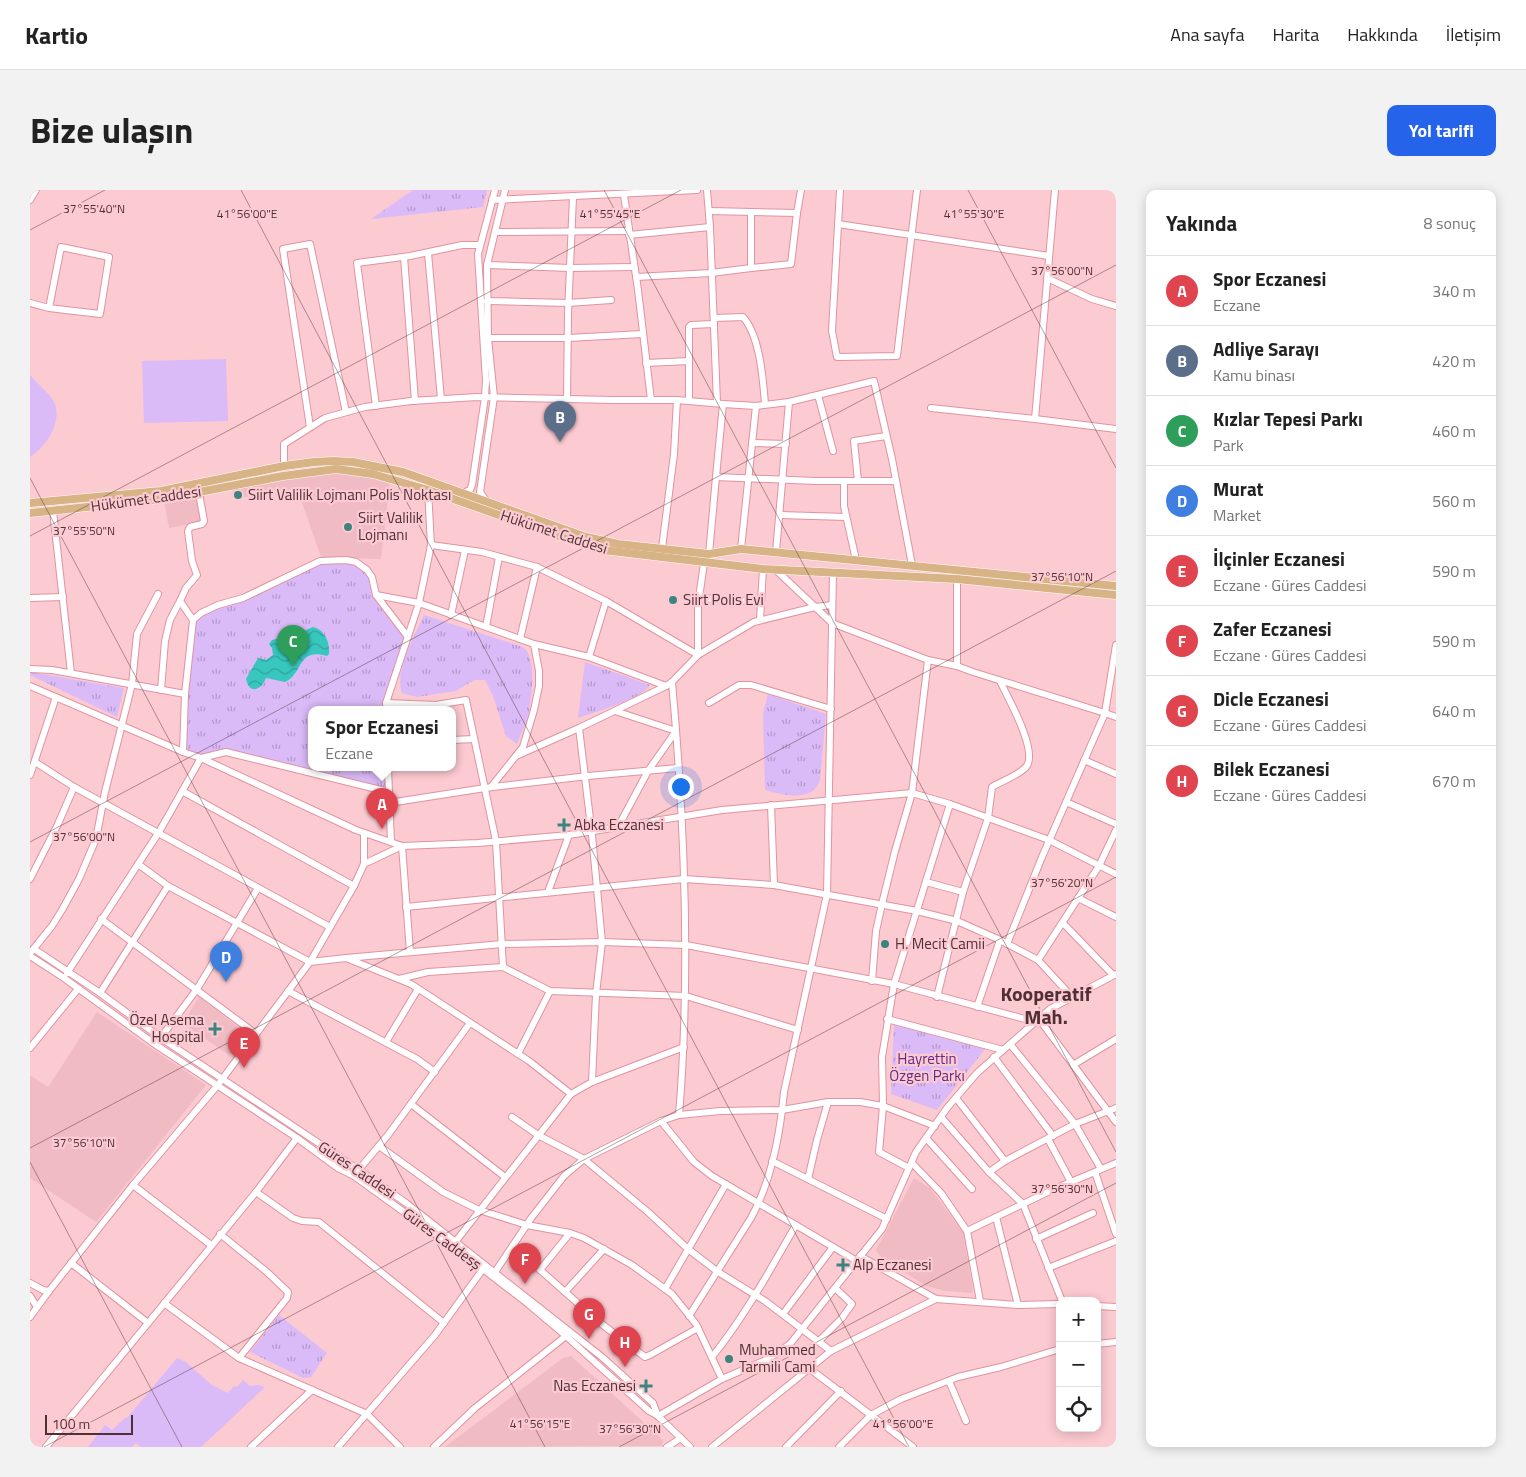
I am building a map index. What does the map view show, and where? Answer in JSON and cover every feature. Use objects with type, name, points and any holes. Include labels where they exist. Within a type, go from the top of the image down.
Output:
[{"type":"main road","points":[[30,503],[162,491],[284,466],[333,460],[403,472],[586,536],[618,544],[709,554],[741,549],[1116,586]]},
{"type":"main road","name":"Hükümet Caddesi","points":[[30,513],[163,499],[283,476],[336,469],[373,474],[428,490],[603,550],[763,569],[956,579],[1116,595]]},
{"type":"street","points":[[30,200],[32,200],[36,190]]},
{"type":"street","points":[[464,492],[470,490],[472,485],[485,397],[478,254],[495,190]]},
{"type":"street","points":[[487,502],[480,492],[494,397],[488,338],[487,265],[505,190]]},
{"type":"street","points":[[492,200],[573,197],[586,193],[624,195],[697,190]]},
{"type":"street","points":[[707,190],[720,404],[709,554]]},
{"type":"street","points":[[636,277],[712,273],[791,264],[801,190]]},
{"type":"street","points":[[840,190],[832,331],[837,358],[897,356],[918,190]]},
{"type":"street","points":[[1035,419],[1055,190]]},
{"type":"street","points":[[624,195],[651,400]]},
{"type":"street","points":[[567,399],[568,303],[573,197]]},
{"type":"street","points":[[709,211],[797,213]]},
{"type":"street","points":[[751,268],[752,213]]},
{"type":"street","points":[[838,224],[1049,256]]},
{"type":"street","points":[[496,232],[571,231],[628,233],[710,227]]},
{"type":"street","points":[[310,427],[284,249],[310,244],[346,412]]},
{"type":"street","points":[[376,406],[357,263],[428,253],[462,245],[480,245]]},
{"type":"street","points":[[30,303],[49,308],[100,314],[109,257],[60,247],[49,308]]},
{"type":"street","points":[[428,253],[441,399]]},
{"type":"street","points":[[404,257],[415,401]]},
{"type":"street","points":[[487,265],[570,268],[634,266]]},
{"type":"street","points":[[1047,278],[1092,298],[1116,306]]},
{"type":"street","points":[[487,301],[568,303],[611,300]]},
{"type":"street","points":[[689,401],[689,328],[691,325],[743,317],[754,335],[763,381],[765,404]]},
{"type":"street","points":[[488,338],[568,338],[642,334]]},
{"type":"street","points":[[646,363],[689,361]]},
{"type":"street","points":[[284,466],[284,444],[310,427],[325,418],[376,406],[415,401],[485,397],[677,400],[756,406],[790,402],[874,381],[896,480],[912,565]]},
{"type":"street","points":[[818,395],[833,451]]},
{"type":"street","points":[[662,548],[674,454],[677,400]]},
{"type":"street","points":[[776,552],[790,402]]},
{"type":"street","points":[[741,549],[756,406]]},
{"type":"street","points":[[931,408],[1116,429]]},
{"type":"street","points":[[858,481],[854,441],[886,436]]},
{"type":"street","points":[[752,442],[786,444]]},
{"type":"street","points":[[716,477],[784,480],[896,480]]},
{"type":"street","points":[[844,481],[844,506],[856,560]]},
{"type":"street","points":[[428,490],[431,545],[419,603],[386,703],[436,705],[466,700],[474,738],[488,787],[496,841],[503,967]]},
{"type":"street","points":[[161,690],[165,641],[170,620],[186,588],[197,575],[192,561],[188,531],[190,527],[202,524],[204,521],[199,493]]},
{"type":"street","points":[[53,511],[71,673]]},
{"type":"street","points":[[780,515],[846,517]]},
{"type":"street","points":[[431,545],[499,557],[537,567],[606,601],[698,655]]},
{"type":"street","points":[[451,615],[465,550]]},
{"type":"street","points":[[486,627],[499,557]]},
{"type":"street","points":[[193,620],[201,613],[218,605],[243,598],[320,561],[346,560],[362,565],[372,577],[376,595],[408,637]]},
{"type":"street","points":[[698,655],[699,598],[704,563]]},
{"type":"street","points":[[520,640],[537,567]]},
{"type":"street","points":[[760,620],[763,569]]},
{"type":"street","points":[[776,570],[832,623],[928,660],[957,666],[1116,717]]},
{"type":"street","points":[[689,1316],[759,1203],[767,1181],[781,1125],[784,1092],[827,894],[833,573]]},
{"type":"street","points":[[956,579],[957,666]]},
{"type":"street","points":[[31,953],[52,926],[79,880],[96,839],[103,802],[132,684],[137,634],[158,594]]},
{"type":"street","points":[[376,595],[419,603],[520,640],[589,657],[666,686]]},
{"type":"street","points":[[30,598],[63,597]]},
{"type":"street","points":[[699,598],[761,602]]},
{"type":"street","points":[[180,601],[193,620],[185,694],[183,752]]},
{"type":"street","points":[[589,657],[606,601]]},
{"type":"street","points":[[516,756],[580,728],[666,686],[698,655],[754,622],[815,607],[832,605]]},
{"type":"street","points":[[488,787],[523,747],[539,686],[539,671],[534,644]]},
{"type":"street","points":[[1007,944],[1049,840],[1105,713],[1116,645]]},
{"type":"street","points":[[872,981],[876,931],[895,851],[912,793],[928,660]]},
{"type":"street","points":[[30,669],[71,673],[185,694]]},
{"type":"street","points":[[937,997],[963,892],[988,818],[992,787],[1020,772],[1027,766],[1030,759],[1028,744],[1000,681]]},
{"type":"street","points":[[672,682],[682,817],[686,945],[684,1048],[679,1115]]},
{"type":"street","points":[[709,702],[738,685],[751,685],[831,709]]},
{"type":"street","points":[[30,686],[201,758],[364,832],[402,846]]},
{"type":"street","points":[[30,775],[56,697]]},
{"type":"street","points":[[615,711],[676,731]]},
{"type":"street","points":[[580,728],[602,942],[596,994],[592,1082]]},
{"type":"street","points":[[618,827],[648,771],[676,731]]},
{"type":"street","points":[[456,740],[474,738]]},
{"type":"street","points":[[64,978],[159,832],[201,758],[226,752],[389,792]]},
{"type":"street","points":[[1084,760],[1116,774]]},
{"type":"street","points":[[34,762],[74,787],[330,927]]},
{"type":"street","points":[[390,803],[488,787],[678,768]]},
{"type":"street","points":[[388,771],[391,842]]},
{"type":"street","points":[[30,879],[58,824],[74,787]]},
{"type":"street","points":[[182,791],[354,886]]},
{"type":"street","points":[[364,864],[402,846],[569,835],[722,810],[912,793],[950,804],[1049,840],[1116,874]]},
{"type":"street","points":[[1066,802],[1116,824]]},
{"type":"street","points":[[950,804],[894,984],[882,1058],[884,1106],[879,1152],[910,1165],[941,1193],[967,1231],[980,1301]]},
{"type":"street","points":[[771,805],[774,886]]},
{"type":"street","points":[[1038,960],[1064,923],[1099,866],[1116,830]]},
{"type":"street","points":[[30,1317],[71,1262],[133,1185],[217,1086],[310,962],[354,886],[364,864],[364,832]]},
{"type":"street","points":[[548,892],[569,835]]},
{"type":"street","points":[[402,846],[410,952]]},
{"type":"street","points":[[138,864],[168,886],[310,962],[502,944],[602,942],[686,945],[894,984],[937,997],[1037,1020],[1116,1122]]},
{"type":"street","points":[[406,907],[499,896],[684,879],[774,886],[882,904],[957,921],[1000,940],[1038,960],[1072,997]]},
{"type":"street","points":[[926,882],[963,892]]},
{"type":"street","points":[[100,993],[168,886]]},
{"type":"street","points":[[156,1045],[197,989],[258,888]]},
{"type":"street","points":[[1078,898],[1116,917]]},
{"type":"street","points":[[101,920],[256,1034]]},
{"type":"street","points":[[690,1447],[658,1416],[722,1379],[768,1359],[790,1344],[882,1229],[916,1152],[941,1117],[977,1073],[1050,1009],[1115,974],[1064,923]]},
{"type":"street","points":[[977,1007],[1000,940]]},
{"type":"street","name":"Güres Caddesi","points":[[31,953],[68,972],[100,993],[161,1038],[356,1173],[399,1198],[602,1357],[653,1403],[658,1416]]},
{"type":"street","name":"Güres Caddesş","points":[[31,953],[156,1045],[297,1138],[338,1168],[356,1173],[483,1269],[494,1274],[649,1411],[658,1416]]},
{"type":"street","points":[[346,958],[399,979],[418,989],[518,1054],[571,1094]]},
{"type":"street","points":[[399,979],[428,972],[488,966],[503,967],[550,991],[686,996],[798,1030]]},
{"type":"street","points":[[30,1048],[78,989]]},
{"type":"street","points":[[386,1042],[418,989]]},
{"type":"street","points":[[288,991],[417,1059],[435,1072]]},
{"type":"street","points":[[518,1054],[550,991]]},
{"type":"street","points":[[887,1019],[1004,1050]]},
{"type":"street","points":[[356,1173],[411,1104],[470,1023]]},
{"type":"street","points":[[1073,1065],[1116,1039]]},
{"type":"street","points":[[1010,1044],[1075,1124],[1098,1171],[1116,1234]]},
{"type":"street","points":[[456,1241],[571,1094],[592,1082],[684,1048]]},
{"type":"street","points":[[994,1057],[1050,1137],[1071,1182]]},
{"type":"street","points":[[956,1098],[1005,1161]]},
{"type":"street","points":[[808,1179],[828,1102]]},
{"type":"street","points":[[494,1274],[527,1225],[564,1176],[584,1159],[661,1121],[679,1115],[720,1111],[782,1110],[828,1102],[860,1102],[884,1106],[935,1126]]},
{"type":"street","points":[[411,1104],[505,1177]]},
{"type":"street","points":[[989,1172],[1005,1161],[1075,1124],[1116,1108]]},
{"type":"street","points":[[512,1117],[538,1135],[584,1159],[648,1212],[688,1249],[718,1272],[783,1314],[831,1351]]},
{"type":"street","points":[[941,1117],[989,1172],[1023,1204],[1060,1297]]},
{"type":"street","points":[[661,1121],[694,1162],[712,1176],[833,1246],[936,1299],[1018,1305],[1056,1304]]},
{"type":"street","points":[[46,1447],[256,1192],[297,1138]]},
{"type":"street","points":[[926,1138],[972,1189]]},
{"type":"street","points":[[379,1146],[443,1192],[480,1210],[527,1225],[570,1233],[584,1238],[632,1265],[672,1294],[698,1328],[722,1379]]},
{"type":"street","points":[[772,1161],[887,1218]]},
{"type":"street","points":[[967,1231],[1116,1163]]},
{"type":"street","points":[[665,1289],[726,1184]]},
{"type":"street","points":[[133,1185],[211,1245]]},
{"type":"street","points":[[256,1192],[293,1218],[302,1221],[319,1222],[444,1323]]},
{"type":"street","points":[[1036,1239],[1093,1213]]},
{"type":"street","points":[[996,1217],[1018,1305]]},
{"type":"street","points":[[712,1357],[755,1295],[796,1225]]},
{"type":"street","points":[[540,1270],[570,1233]]},
{"type":"street","points":[[220,1234],[267,1272],[288,1292],[287,1298],[239,1358]]},
{"type":"street","points":[[1048,1268],[1116,1241]]},
{"type":"street","points":[[513,1246],[599,1322],[645,1356],[698,1328]]},
{"type":"street","points":[[783,1314],[833,1246]]},
{"type":"street","points":[[566,1292],[604,1249]]},
{"type":"street","points":[[71,1262],[148,1323]]},
{"type":"street","points":[[338,1447],[444,1323],[483,1269]]},
{"type":"street","points":[[30,1283],[49,1291]]},
{"type":"street","points":[[819,1341],[842,1318],[852,1304],[835,1288]]},
{"type":"street","points":[[30,1296],[37,1307]]},
{"type":"street","points":[[712,1447],[831,1351],[936,1299]]},
{"type":"street","points":[[164,1303],[239,1358],[366,1414],[400,1447]]},
{"type":"street","points":[[1101,1306],[1116,1307]]},
{"type":"street","points":[[434,1447],[475,1408],[566,1336]]},
{"type":"street","points":[[1101,1344],[1116,1342]]},
{"type":"street","points":[[839,1447],[871,1415],[901,1399],[949,1381],[1056,1350]]},
{"type":"street","points":[[810,1369],[913,1447]]},
{"type":"street","points":[[949,1381],[966,1421]]},
{"type":"street","points":[[251,1447],[312,1390]]},
{"type":"street","points":[[786,1447],[841,1391]]},
{"type":"street","points":[[667,1447],[681,1438]]},
{"type":"shaded area","name":"Siirt Valilik Lojmanı","points":[[336,471],[390,481],[381,559],[321,557],[298,491],[234,498],[232,487]]},
{"type":"shaded area","points":[[198,495],[202,522],[169,528],[164,501]]},
{"type":"shaded area","name":"Özel Asema Hospital","points":[[199,996],[247,1034],[229,1055],[183,1024]]},
{"type":"shaded area","points":[[97,1012],[206,1085],[96,1222],[30,1178],[30,1075],[48,1087]]},
{"type":"shaded area","points":[[914,1178],[930,1188],[963,1232],[972,1293],[945,1291],[926,1286],[880,1256],[876,1250]]},
{"type":"shaded area","points":[[571,1356],[663,1440],[662,1446],[445,1447],[563,1358]]},
{"type":"green space","points":[[413,190],[487,190],[483,207],[371,219]]},
{"type":"green space","points":[[226,359],[228,421],[144,423],[142,361]]},
{"type":"green space","points":[[30,375],[54,402],[56,418],[55,426],[47,440],[30,457]]},
{"type":"green space","points":[[346,560],[367,570],[376,595],[408,637],[388,706],[308,706],[308,771],[388,771],[389,792],[226,752],[201,758],[183,752],[193,620],[201,613],[243,598],[320,561]]},
{"type":"green space","points":[[424,615],[523,647],[527,652],[532,667],[531,695],[528,715],[517,744],[506,736],[493,696],[485,680],[474,680],[456,691],[417,697],[402,693],[400,684],[403,664]]},
{"type":"green space","points":[[585,662],[650,685],[628,700],[578,718]]},
{"type":"green space","points":[[30,672],[124,688],[117,717],[30,675]]},
{"type":"green space","points":[[768,694],[826,714],[820,780],[811,792],[804,795],[780,794],[765,790],[763,714]]},
{"type":"green space","name":"Hayrettin Özgen Parkı","points":[[894,1023],[986,1048],[937,1110],[891,1094]]},
{"type":"green space","points":[[279,1315],[327,1353],[311,1377],[303,1378],[250,1352]]},
{"type":"green space","points":[[177,1358],[186,1362],[212,1385],[228,1393],[243,1380],[250,1386],[258,1385],[265,1387],[201,1447],[141,1447],[136,1443],[132,1447],[88,1447],[105,1425],[112,1430],[127,1418]]},
{"type":"water","points":[[313,627],[321,631],[328,641],[329,654],[327,656],[310,655],[302,662],[291,678],[285,682],[266,678],[259,688],[250,688],[246,679],[258,658],[266,660],[273,655],[269,644],[272,640],[280,638],[284,645],[287,645],[292,640],[296,643],[306,630]]},
{"type":"place","name":"Adliye Sarayı","points":[[560,442]]},
{"type":"place","name":"Siirt Valilik Lojmanı Polis Noktası","points":[[238,495]]},
{"type":"place","name":"Siirt Valilik Lojmanı","points":[[348,527]]},
{"type":"place","name":"Siirt Polis Evi","points":[[673,600]]},
{"type":"place","name":"Kızlar Tepesi Parkı","points":[[293,666]]},
{"type":"place","name":"Abka Eczanesi","points":[[564,825]]},
{"type":"place","name":"Spor Eczanesi","points":[[382,829]]},
{"type":"place","name":"H. Mecit Camii","points":[[885,944]]},
{"type":"place","name":"Murat","points":[[226,982]]},
{"type":"place","name":"Özel Asema Hospital","points":[[215,1029]]},
{"type":"place","name":"İlçinler Eczanesi","points":[[244,1068]]},
{"type":"place","name":"Alp Eczanesi","points":[[843,1265]]},
{"type":"place","name":"Zafer Eczanesi","points":[[525,1284]]},
{"type":"place","name":"Dicle Eczanesi","points":[[589,1339]]},
{"type":"place","name":"Muhammed Tarmili Cami","points":[[729,1359]]},
{"type":"place","name":"Bilek Eczanesi","points":[[625,1367]]},
{"type":"place","name":"Nas Eczanesi","points":[[646,1386]]},
{"type":"district","name":"Kooperatif Mah.","points":[[1046,1006]]}]
